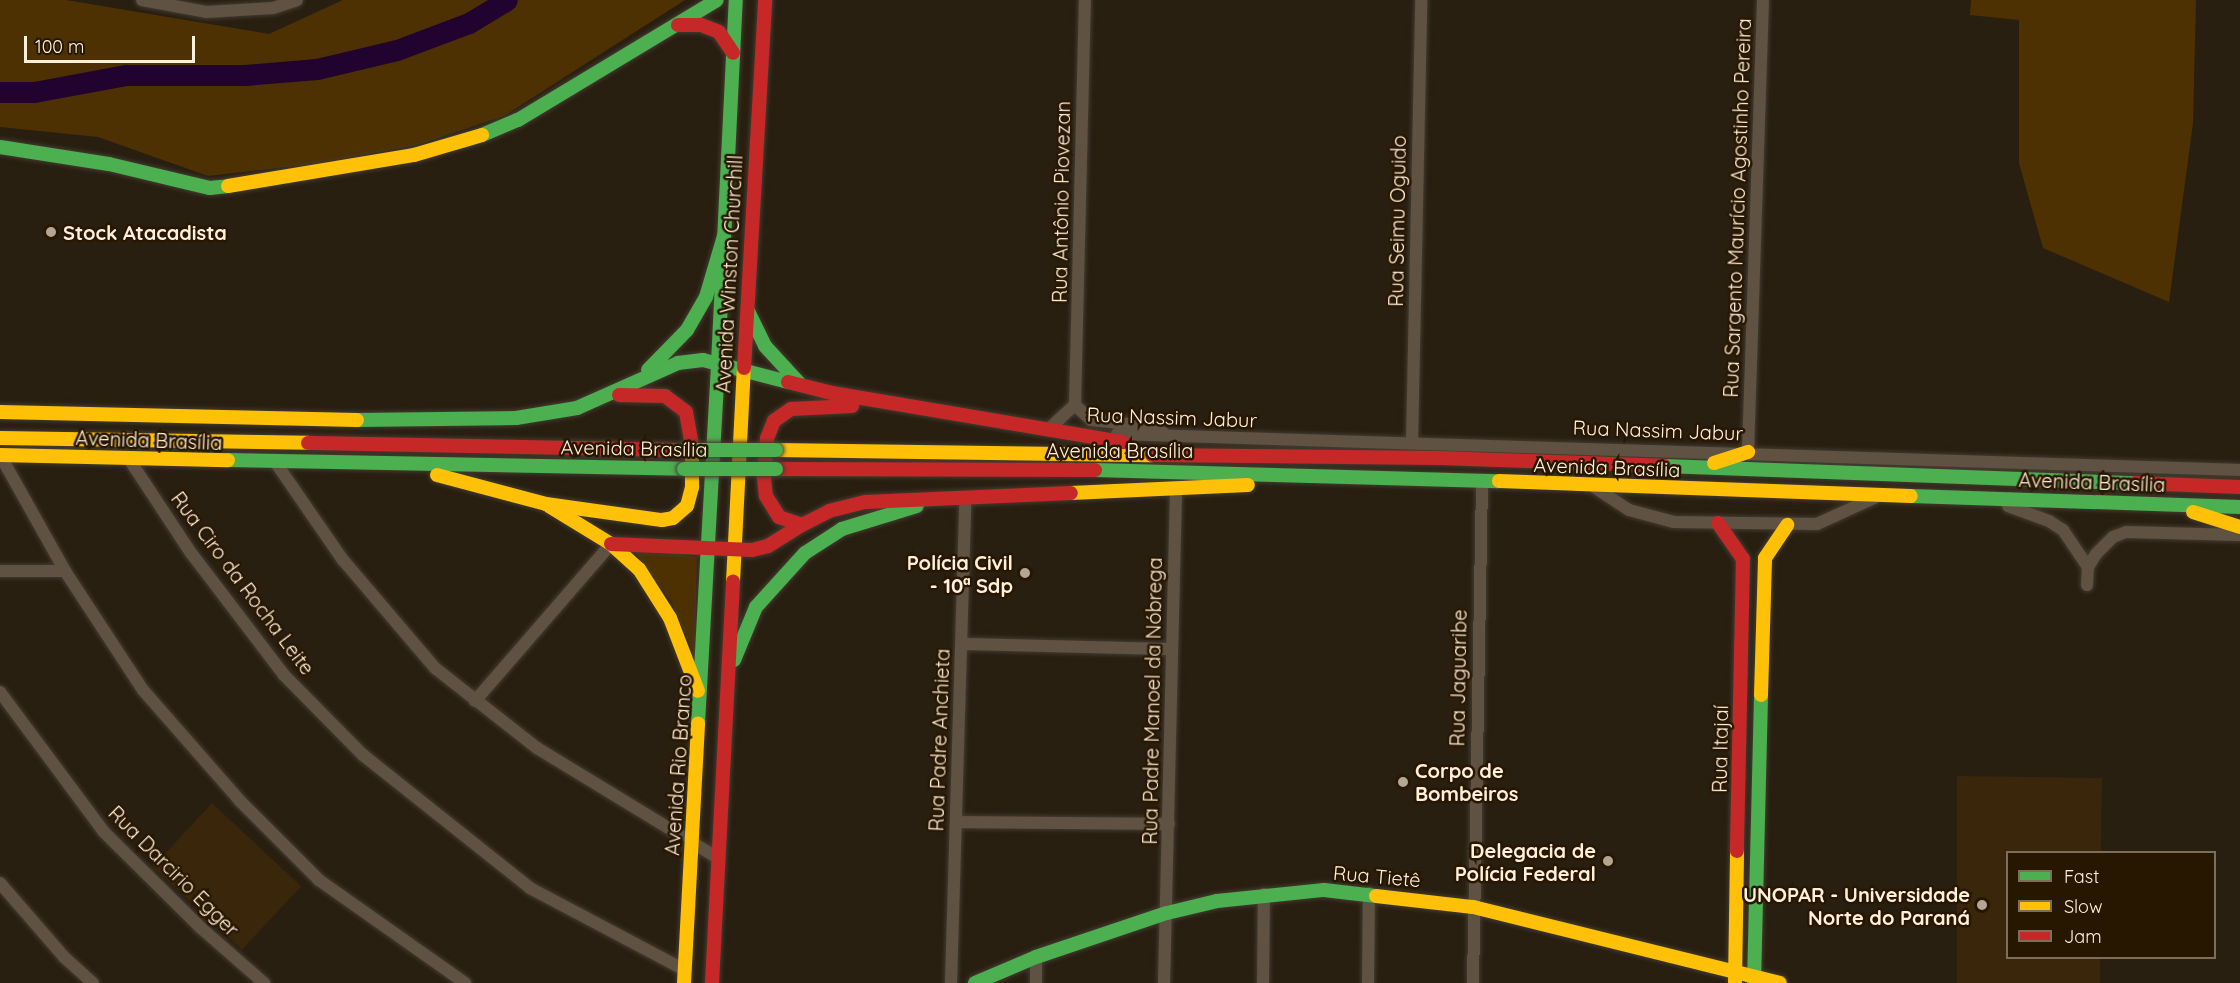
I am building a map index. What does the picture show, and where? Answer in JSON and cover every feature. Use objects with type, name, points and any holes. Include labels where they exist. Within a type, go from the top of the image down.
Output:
[{"type":"main road","points":[[0,147],[109,164],[210,188],[291,178],[414,155],[471,140],[518,120],[717,0]]},
{"type":"main road","name":"Avenida Winston Churchill","points":[[711,550],[735,0]]},
{"type":"main road","name":"Avenida Winston Churchill","points":[[736,551],[765,0]]},
{"type":"main road","points":[[678,25],[700,25],[719,32],[733,53]]},
{"type":"main road","points":[[628,386],[661,360],[687,330],[706,297],[724,236]]},
{"type":"main road","points":[[748,310],[765,346],[801,385]]},
{"type":"main road","points":[[0,412],[418,421],[516,418],[577,408],[678,363],[718,363],[744,368],[801,385],[915,406],[1051,427],[1180,453]]},
{"type":"main road","points":[[393,465],[546,504],[662,520],[680,514],[687,506],[692,487],[692,433],[686,412],[673,400],[654,393],[606,397]]},
{"type":"main road","points":[[802,525],[779,517],[766,496],[767,438],[774,422],[791,409],[803,407],[915,406]]},
{"type":"main road","points":[[192,415],[307,445]]},
{"type":"main road","name":"Avenida Brasília","points":[[0,438],[307,445],[1180,453],[1440,458],[1686,469],[2101,479],[2240,487]]},
{"type":"main road","points":[[1686,469],[1748,452]]},
{"type":"main road","name":"Avenida Brasília","points":[[0,455],[276,463],[684,469],[1178,470],[2240,507]]},
{"type":"main road","points":[[2007,461],[2101,479]]},
{"type":"main road","points":[[611,544],[736,551],[768,546],[802,525],[848,504],[1385,478]]},
{"type":"main road","points":[[726,679],[756,607],[782,574],[806,553],[850,526],[960,498]]},
{"type":"main road","points":[[546,504],[611,544],[654,588],[680,639],[702,699]]},
{"type":"main road","points":[[2163,504],[2240,527]]},
{"type":"main road","points":[[1718,523],[1743,558]]},
{"type":"main road","points":[[1765,558],[1788,525]]},
{"type":"main road","name":"Avenida Rio Branco","points":[[684,977],[711,550]]},
{"type":"main road","points":[[712,983],[726,679],[736,551]]},
{"type":"main road","name":"Rua Itajaí","points":[[1735,977],[1743,558]]},
{"type":"main road","name":"Rua Itajaí","points":[[1754,979],[1765,558]]},
{"type":"main road","name":"Rua Tietê","points":[[975,983],[1036,957],[1167,913],[1264,894],[1324,890],[1369,892],[1473,907],[1735,977],[1780,983]]},
{"type":"street","points":[[142,0],[206,12],[273,8],[297,0]]},
{"type":"street","name":"Rua Antônio Piovezan","points":[[1075,405],[1085,0]]},
{"type":"street","name":"Rua Seimu Oguido","points":[[1412,443],[1421,0]]},
{"type":"street","name":"Rua Sargento Maurício Agostinho Pereira","points":[[1748,452],[1763,0]]},
{"type":"street","points":[[1051,427],[1075,405],[1091,420],[1148,426],[1168,435]]},
{"type":"street","name":"Rua Nassim Jabur","points":[[1074,433],[1748,452],[2240,470]]},
{"type":"street","points":[[0,455],[65,571],[143,690],[241,802],[319,880],[465,983]]},
{"type":"street","name":"Rua Ciro da Rocha Leite","points":[[129,459],[192,553],[284,675],[363,755],[530,888],[684,977]]},
{"type":"street","points":[[276,463],[343,560],[435,668],[537,748],[718,858]]},
{"type":"street","name":"Rua Jaguaribe","points":[[1473,983],[1482,482]]},
{"type":"street","points":[[1591,485],[1629,510],[1653,520],[1718,523],[1788,525],[1831,520],[1878,496]]},
{"type":"street","name":"Rua Padre Manoel da Nóbrega","points":[[1164,983],[1176,489]]},
{"type":"street","name":"Rua Padre Anchieta","points":[[951,983],[962,644],[960,498]]},
{"type":"street","points":[[1987,498],[2049,520],[2071,540],[2088,567]]},
{"type":"street","points":[[2087,585],[2088,567],[2104,544],[2126,532],[2240,535]]},
{"type":"street","points":[[475,701],[611,544]]},
{"type":"street","points":[[1743,558],[1765,558]]},
{"type":"street","points":[[0,571],[65,571]]},
{"type":"street","points":[[962,644],[1171,649]]},
{"type":"street","name":"Rua Darcirio Egger","points":[[0,692],[104,831],[201,928],[264,983]]},
{"type":"street","points":[[956,822],[1169,824]]},
{"type":"street","points":[[0,883],[64,957],[93,983]]},
{"type":"street","points":[[1368,983],[1369,892]]},
{"type":"street","points":[[1263,983],[1264,894]]},
{"type":"street","points":[[1036,957],[1036,983]]},
{"type":"shaded area","points":[[0,0],[66,0],[269,34],[343,0],[685,0],[504,116],[417,145],[314,164],[208,176],[98,137],[0,127]]},
{"type":"shaded area","points":[[1971,0],[2196,0],[2193,123],[2169,302],[2043,248],[2019,163],[2019,20],[1970,15]]},
{"type":"shaded area","points":[[631,547],[697,557],[695,656],[671,601]]},
{"type":"shaded area","name":"UNOPAR - Universidade Norte do Paraná","points":[[1957,776],[2102,778],[2101,851],[2006,851],[2006,959],[2100,959],[2100,983],[1957,983]]},
{"type":"shaded area","points":[[212,803],[301,886],[242,950],[153,867]]},
{"type":"waterway","points":[[0,92],[34,92],[126,75],[245,75],[317,69],[397,50],[469,23],[507,0]]},
{"type":"traffic: fast","points":[[482,135],[518,120],[717,0]]},
{"type":"traffic: fast","points":[[718,363],[736,0]]},
{"type":"traffic: fast","points":[[0,147],[109,164],[210,188],[228,186]]},
{"type":"traffic: fast","points":[[648,370],[687,330],[706,297],[724,236]]},
{"type":"traffic: fast","points":[[748,311],[765,346],[800,384]]},
{"type":"traffic: fast","points":[[357,420],[516,418],[577,408],[678,363],[703,360],[788,382]]},
{"type":"traffic: fast","points":[[698,723],[718,363]]},
{"type":"traffic: fast","points":[[684,450],[776,450]]},
{"type":"traffic: fast","points":[[228,460],[684,469]]},
{"type":"traffic: fast","points":[[1664,466],[2135,483]]},
{"type":"traffic: fast","points":[[684,469],[776,469]]},
{"type":"traffic: fast","points":[[1095,470],[1499,481]]},
{"type":"traffic: fast","points":[[1911,496],[2240,507]]},
{"type":"traffic: fast","points":[[734,660],[756,607],[805,553],[842,529],[917,506]]},
{"type":"traffic: fast","points":[[1754,983],[1761,695]]},
{"type":"traffic: fast","points":[[975,983],[1036,957],[1167,913],[1217,901],[1324,890],[1376,896]]},
{"type":"traffic: slow","points":[[228,186],[414,155],[482,135]]},
{"type":"traffic: slow","points":[[733,582],[744,368]]},
{"type":"traffic: slow","points":[[0,412],[357,420]]},
{"type":"traffic: slow","points":[[0,438],[308,443]]},
{"type":"traffic: slow","points":[[437,475],[546,504],[662,520],[673,518],[687,506],[692,487],[692,447]]},
{"type":"traffic: slow","points":[[776,450],[1152,455]]},
{"type":"traffic: slow","points":[[1714,463],[1748,452]]},
{"type":"traffic: slow","points":[[0,455],[228,460]]},
{"type":"traffic: slow","points":[[1499,481],[1911,496]]},
{"type":"traffic: slow","points":[[1071,493],[1248,485]]},
{"type":"traffic: slow","points":[[549,506],[611,544],[639,569],[670,618],[698,691]]},
{"type":"traffic: slow","points":[[2193,512],[2240,527]]},
{"type":"traffic: slow","points":[[1761,695],[1765,558],[1787,525]]},
{"type":"traffic: slow","points":[[684,983],[698,723]]},
{"type":"traffic: slow","points":[[1735,982],[1737,851]]},
{"type":"traffic: slow","points":[[1376,896],[1473,907],[1780,983]]},
{"type":"traffic: jam","points":[[744,368],[765,0]]},
{"type":"traffic: jam","points":[[678,25],[701,25],[719,32],[733,53]]},
{"type":"traffic: jam","points":[[788,382],[832,393],[1123,442]]},
{"type":"traffic: jam","points":[[619,395],[665,396],[686,412],[692,447]]},
{"type":"traffic: jam","points":[[852,406],[791,409],[774,421],[767,438],[764,478],[766,496],[779,517],[802,525],[829,511],[866,502],[1071,493]]},
{"type":"traffic: jam","points":[[308,443],[684,450]]},
{"type":"traffic: jam","points":[[1152,455],[1440,458],[1664,466]]},
{"type":"traffic: jam","points":[[776,469],[1095,470]]},
{"type":"traffic: jam","points":[[2135,483],[2240,487]]},
{"type":"traffic: jam","points":[[1718,523],[1743,559],[1737,851]]},
{"type":"traffic: jam","points":[[611,544],[752,550],[768,546],[802,525]]},
{"type":"traffic: jam","points":[[712,983],[733,582]]},
{"type":"place","name":"Stock Atacadista","points":[[51,232]]},
{"type":"place","name":"Polícia Civil - 10ª Sdp","points":[[1025,573]]},
{"type":"place","name":"Corpo de Bombeiros","points":[[1403,782]]},
{"type":"place","name":"Delegacia de Polícia Federal","points":[[1608,861]]},
{"type":"place","name":"UNOPAR - Universidade Norte do Paraná","points":[[1982,905]]}]
